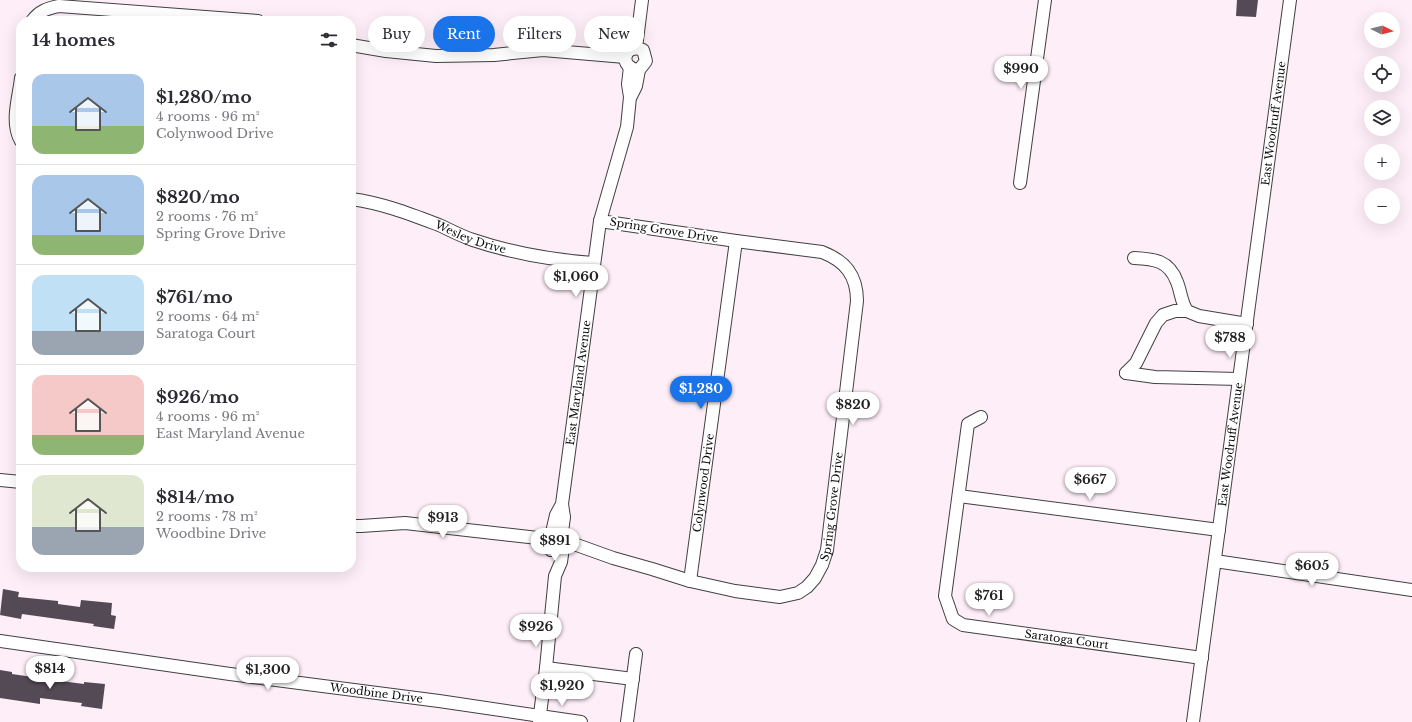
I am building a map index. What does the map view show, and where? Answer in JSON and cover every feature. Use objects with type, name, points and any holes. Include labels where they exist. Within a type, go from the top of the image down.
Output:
[{"type":"street","points":[[640,16],[642,0]]},
{"type":"street","points":[[1020,183],[1045,0]]},
{"type":"street","name":"East Woodruff Avenue","points":[[1193,722],[1290,0]]},
{"type":"street","points":[[36,16],[43,10],[59,6],[192,16]]},
{"type":"street","points":[[356,46],[386,51],[436,56],[494,54],[543,50],[631,64],[627,53],[628,52]]},
{"type":"street","name":"East Maryland Avenue","points":[[539,719],[546,668],[555,576],[552,568],[557,541],[556,515],[562,504],[593,263],[600,221],[627,127],[630,97],[628,84],[631,64],[644,65],[646,56],[644,52]]},
{"type":"street","name":"Wesley Drive","points":[[356,200],[407,213],[471,240],[501,249],[534,256],[593,263]]},
{"type":"street","name":"Spring Grove Drive","points":[[356,526],[405,523],[557,541],[652,569],[690,582],[735,591],[780,597],[798,593],[807,587],[815,578],[822,565],[827,550],[857,301],[855,284],[851,273],[833,256],[822,252],[600,221]]},
{"type":"street","name":"Colynwood Drive","points":[[690,582],[736,241]]},
{"type":"street","points":[[1134,258],[1153,259],[1166,265],[1177,281],[1183,304],[1187,311]]},
{"type":"street","points":[[1239,379],[1155,377],[1126,373],[1136,363],[1156,323],[1163,315],[1175,311],[1187,311],[1199,316],[1247,324]]},
{"type":"street","name":"Saratoga Court","points":[[981,417],[968,424],[945,596],[953,619],[963,625],[1202,658]]},
{"type":"street","points":[[0,480],[16,482]]},
{"type":"street","points":[[959,496],[1219,530]]},
{"type":"street","points":[[1215,561],[1412,590]]},
{"type":"street","name":"Woodbine Drive","points":[[0,641],[230,674],[439,701],[539,719],[581,722]]},
{"type":"street","points":[[627,722],[636,654]]},
{"type":"street","points":[[546,668],[633,680]]},
{"type":"building","points":[[1237,0],[1258,0],[1256,17],[1236,16]]},
{"type":"building","points":[[3,589],[19,592],[18,597],[58,601],[58,604],[80,607],[81,600],[112,603],[111,615],[116,616],[114,629],[93,626],[94,624],[22,614],[21,619],[0,615]]},
{"type":"building","points":[[0,670],[12,672],[12,674],[53,680],[84,684],[84,682],[105,684],[102,709],[81,706],[82,703],[40,698],[40,704],[0,698]]}]
